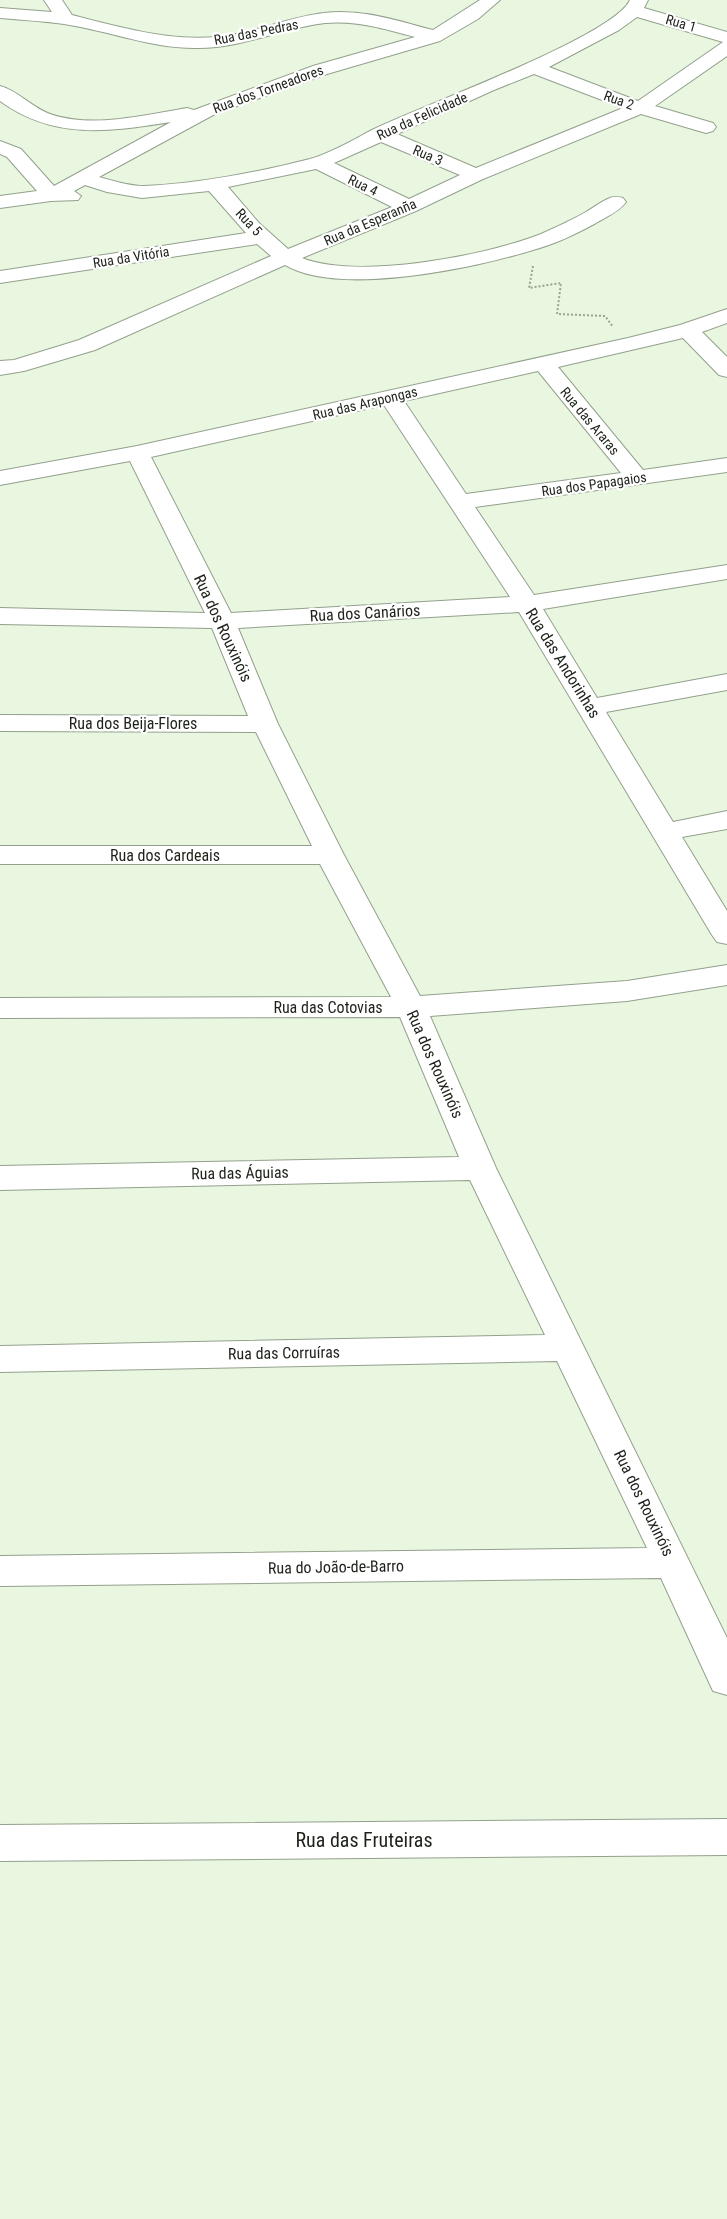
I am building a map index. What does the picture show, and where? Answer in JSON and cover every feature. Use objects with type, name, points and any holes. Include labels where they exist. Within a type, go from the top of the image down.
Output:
[{"type":"street","points":[[52,0],[65,20]]},
{"type":"street","name":"Rua dos Torneadores","points":[[51,195],[101,167],[141,173],[208,110],[320,70],[434,36],[472,15],[491,0]]},
{"type":"street","name":"Rua 1","points":[[636,6],[727,38]]},
{"type":"street","name":"Rua da Felicidade","points":[[101,167],[120,174],[141,173],[185,187],[214,184],[318,163],[379,134],[534,68],[613,26],[636,6]]},
{"type":"street","name":"Rua das Pedras","points":[[0,13],[65,20],[136,36],[180,42],[217,42],[325,18],[368,20],[434,36]]},
{"type":"street","name":"Rua da Esperanña","points":[[0,368],[16,366],[87,345],[216,286],[640,108],[699,70],[727,47]]},
{"type":"street","name":"Rua 2","points":[[534,68],[640,108],[706,127]]},
{"type":"street","points":[[0,92],[32,114],[56,121],[87,125],[128,123],[208,110]]},
{"type":"street","name":"Rua 3","points":[[379,134],[476,176]]},
{"type":"street","points":[[0,147],[14,153],[51,195]]},
{"type":"street","name":"Rua 4","points":[[318,163],[408,207]]},
{"type":"street","name":"Rua da Felicidade","points":[[81,177],[107,186],[141,173]]},
{"type":"street","name":"Rua da Felicidade","points":[[51,195],[98,196],[141,173]]},
{"type":"street","name":"Rua 5","points":[[214,184],[263,237],[286,257]]},
{"type":"street","points":[[0,202],[51,195]]},
{"type":"street","points":[[286,257],[316,271],[345,274],[388,271],[486,257],[527,245],[595,216],[616,202]]},
{"type":"street","name":"Rua da Vitória","points":[[0,276],[263,237]]},
{"type":"street","name":"Rua das Arapongas","points":[[0,478],[137,453],[628,345],[688,330],[727,315]]},
{"type":"street","points":[[688,330],[727,370]]},
{"type":"street","name":"Rua das Araras","points":[[543,363],[638,478]]},
{"type":"street","name":"Rua das Andorinhas","points":[[390,397],[527,604],[727,935]]},
{"type":"street","name":"Rua dos Rouxinóis","points":[[137,453],[222,621],[265,724],[330,855],[411,1007],[480,1168],[673,1563],[727,1679]]},
{"type":"street","name":"Rua dos Papagaios","points":[[461,502],[727,465]]},
{"type":"street","name":"Rua dos Canários","points":[[0,616],[222,621],[527,604],[727,572]]},
{"type":"street","points":[[590,707],[727,682]]},
{"type":"street","name":"Rua dos Beija-Flores","points":[[0,723],[265,724]]},
{"type":"street","points":[[666,832],[727,820]]},
{"type":"street","name":"Rua dos Cardeais","points":[[0,855],[330,855]]},
{"type":"street","name":"Rua das Cotovias","points":[[0,1008],[411,1007],[627,992],[727,975]]},
{"type":"street","name":"Rua das Águias","points":[[0,1178],[480,1168]]},
{"type":"street","name":"Rua das Corruíras","points":[[0,1359],[569,1348]]},
{"type":"street","name":"Rua do João-de-Barro","points":[[0,1571],[673,1563]]},
{"type":"street","name":"Rua das Fruteiras","points":[[0,1843],[727,1838]]},
{"type":"path","points":[[486,257],[534,265],[529,288],[561,283],[557,314],[605,316],[628,345]]}]
